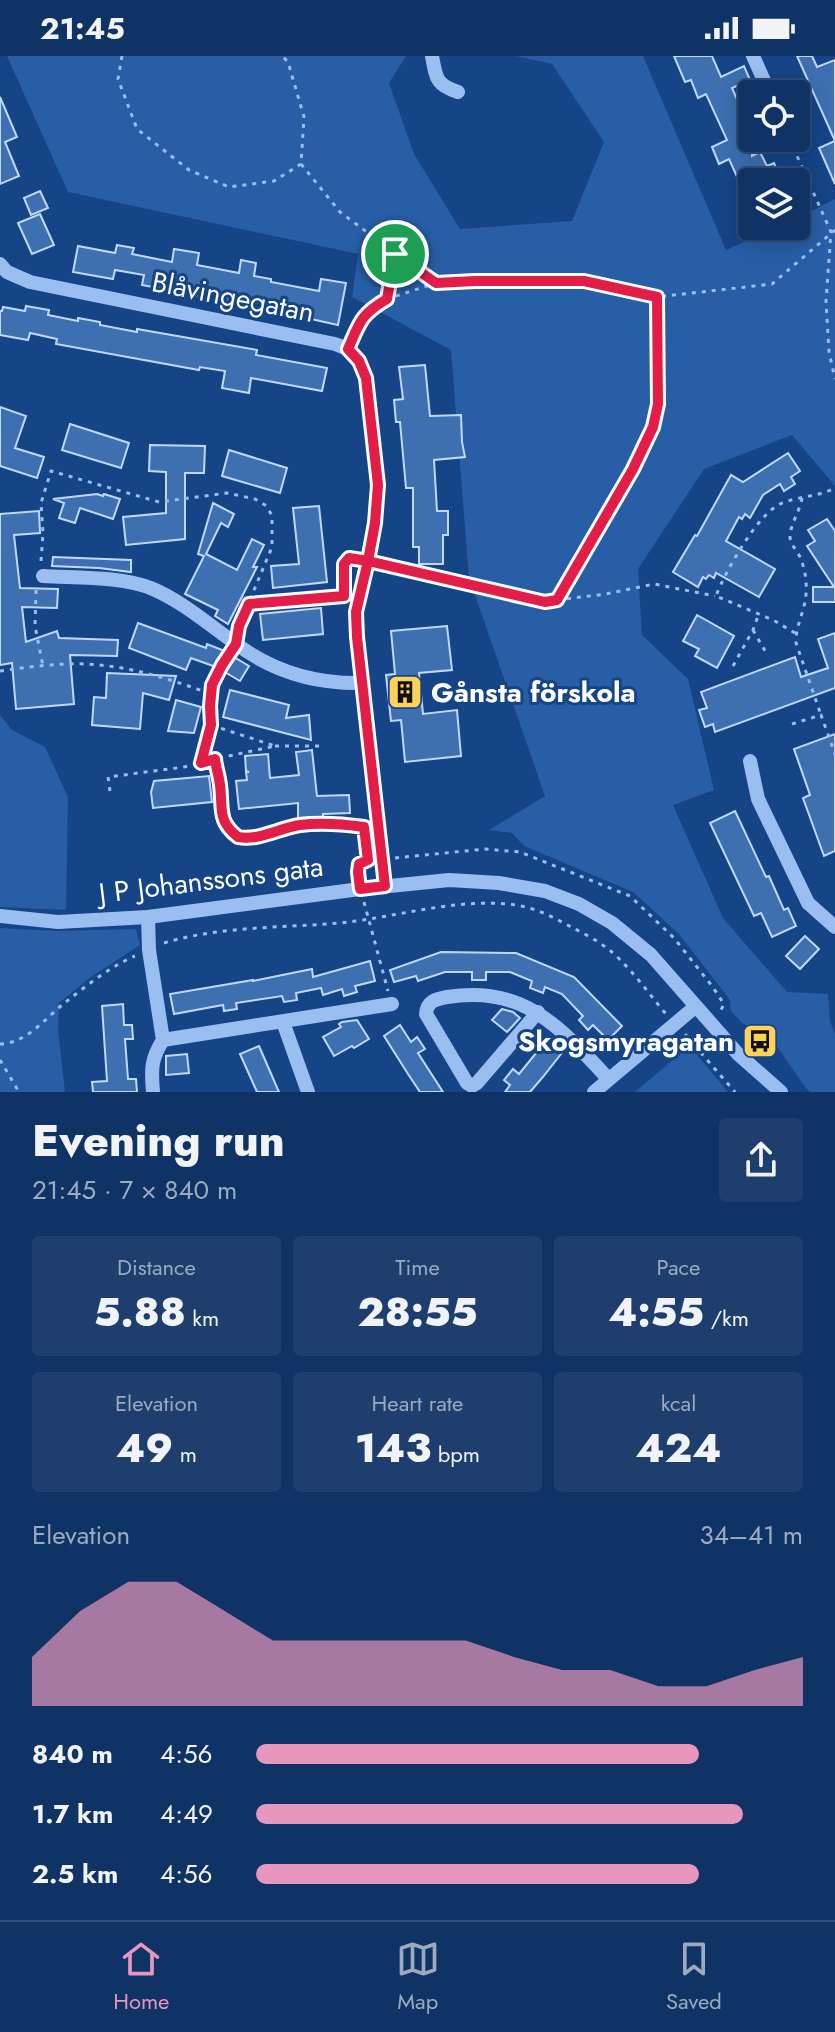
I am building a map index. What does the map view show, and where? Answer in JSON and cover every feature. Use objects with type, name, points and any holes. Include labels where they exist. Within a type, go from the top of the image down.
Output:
[{"type":"street","points":[[432,56],[436,77],[445,88],[458,92]]},
{"type":"street","points":[[753,56],[764,80]]},
{"type":"street","name":"Blåvingegatan","points":[[0,264],[7,272],[30,282],[348,349]]},
{"type":"street","points":[[348,349],[359,361],[366,378],[378,485],[368,561],[356,612],[385,886]]},
{"type":"street","points":[[43,576],[131,582],[151,588],[191,610],[258,659],[297,676],[338,684],[362,683]]},
{"type":"street","points":[[750,761],[758,799],[808,903],[835,927]]},
{"type":"street","name":"J P Johanssons gata","points":[[0,916],[58,922],[148,917],[449,880],[499,883],[545,891],[579,904],[612,923],[651,955],[738,1054],[781,1092]]},
{"type":"street","points":[[148,917],[149,950],[163,1040],[153,1055],[153,1092]]},
{"type":"street","points":[[538,1012],[472,1086],[467,1083],[426,1014],[426,1009],[428,1004],[438,999],[462,995],[488,995],[513,1001],[538,1012],[560,1028],[608,1079]]},
{"type":"street","points":[[163,1040],[392,1004]]},
{"type":"street","points":[[594,1092],[695,1007]]},
{"type":"street","points":[[283,1022],[308,1092]]},
{"type":"path","points":[[122,56],[118,79],[137,129],[189,170],[229,187],[274,181],[301,164]]},
{"type":"path","points":[[282,56],[288,62],[304,117],[301,164],[340,212],[436,283]]},
{"type":"path","points":[[796,152],[833,231],[826,301],[829,352],[835,379]]},
{"type":"path","points":[[348,349],[368,310],[387,299],[436,283],[584,281],[657,297],[772,284],[833,231]]},
{"type":"path","points":[[387,299],[395,254]]},
{"type":"path","points":[[557,600],[633,469],[653,427],[658,404],[657,297]]},
{"type":"path","points":[[43,666],[35,616],[36,588],[43,576],[41,503],[51,471],[159,502],[227,493],[255,499],[265,505],[272,515],[272,547],[239,626],[236,644],[212,685],[211,725],[201,763]]},
{"type":"path","points":[[716,596],[730,567],[766,513],[779,504],[835,488]]},
{"type":"path","points":[[802,498],[790,535],[806,579],[804,608],[795,633],[798,652],[835,754]]},
{"type":"path","points":[[249,604],[344,596],[344,564],[349,558],[545,602],[654,584],[716,596],[759,613],[795,633]]},
{"type":"path","points":[[733,666],[759,613]]},
{"type":"path","points":[[753,630],[768,656]]},
{"type":"path","points":[[0,671],[91,664],[164,677],[211,694]]},
{"type":"path","points":[[792,724],[821,715]]},
{"type":"path","points":[[211,725],[275,746]]},
{"type":"path","points":[[110,791],[108,777],[184,767],[275,746],[320,746]]},
{"type":"path","points":[[215,759],[221,817],[228,830],[238,837],[256,837],[303,825],[332,823],[364,827]]},
{"type":"path","points":[[363,817],[365,838]]},
{"type":"path","points":[[367,849],[368,860],[359,864],[360,889],[392,1004]]},
{"type":"path","points":[[382,859],[485,849],[520,852],[630,896],[674,938],[724,1004],[714,1027],[695,1046]]},
{"type":"path","points":[[0,1044],[11,1044],[29,1034],[67,1000],[124,961],[189,936],[368,920],[460,905],[516,905],[538,911],[612,952],[735,1092]]},
{"type":"path","points":[[0,1060],[19,1092]]},
{"type":"shaded area","points":[[7,56],[406,56],[389,83],[414,154],[460,229],[572,221],[604,142],[552,64],[516,56],[643,56],[726,250],[748,240],[810,240],[810,212],[835,199],[835,486],[792,435],[704,469],[638,569],[642,635],[688,679],[714,790],[673,805],[723,918],[787,992],[828,994],[830,1021],[835,1035],[835,1092],[810,1092],[776,1045],[741,1022],[731,1011],[730,1000],[679,934],[633,892],[524,846],[512,833],[489,830],[545,796],[469,578],[451,350],[352,297],[358,254],[68,192]]},
{"type":"shaded area","points":[[0,715],[12,730],[45,747],[68,797],[66,910],[0,907]]},
{"type":"shaded area","points":[[0,928],[56,931],[136,929],[140,945],[91,977],[59,1003],[58,1029],[65,1092],[0,1092]]},
{"type":"shaded area","points":[[686,1049],[693,1050],[728,1092],[635,1092]]},
{"type":"building","points":[[674,56],[712,56],[721,77],[744,66],[750,80],[738,80],[738,85],[732,88],[738,102],[738,152],[752,152],[752,156],[760,152],[767,166],[774,163],[776,168],[738,168],[738,179],[729,159],[719,164],[712,147],[727,140],[706,94],[698,98],[691,80],[685,82]]},
{"type":"building","points":[[797,56],[812,56],[817,67],[835,60],[835,141],[810,80]]},
{"type":"building","points":[[0,97],[17,137],[5,142],[19,176],[0,184]]},
{"type":"building","points":[[835,141],[835,184],[819,148]]},
{"type":"building","points":[[40,191],[48,208],[31,215],[24,198]]},
{"type":"building","points":[[40,214],[54,245],[32,254],[18,223]]},
{"type":"building","points":[[117,245],[134,248],[132,254],[172,262],[174,249],[199,253],[197,265],[239,273],[241,260],[256,263],[254,276],[319,291],[321,279],[346,283],[338,325],[275,311],[276,306],[236,298],[235,305],[142,285],[144,275],[115,270],[113,279],[73,272],[78,246],[115,253]]},
{"type":"building","points":[[26,306],[49,310],[48,315],[257,350],[256,355],[327,368],[322,391],[251,378],[249,393],[222,388],[225,371],[200,367],[199,370],[56,344],[57,339],[30,333],[28,340],[0,335],[0,311],[3,307],[25,311]]},
{"type":"building","points":[[425,365],[430,416],[461,415],[465,457],[434,460],[437,511],[448,511],[448,535],[443,535],[443,564],[419,564],[419,547],[413,547],[413,488],[406,488],[400,422],[396,422],[394,400],[403,399],[399,367]]},
{"type":"building","points":[[0,407],[26,416],[15,448],[44,457],[37,478],[0,466]]},
{"type":"building","points":[[70,424],[129,443],[121,468],[62,450]]},
{"type":"building","points":[[150,445],[205,446],[204,473],[185,473],[185,539],[126,545],[123,517],[166,513],[166,472],[149,471]]},
{"type":"building","points":[[229,450],[287,468],[280,493],[222,476]]},
{"type":"building","points":[[788,453],[800,471],[791,477],[795,484],[784,491],[780,484],[763,495],[750,518],[745,514],[742,519],[739,517],[726,541],[775,569],[759,597],[716,573],[714,578],[709,575],[706,579],[703,577],[698,587],[673,572],[731,475],[743,482]]},
{"type":"building","points":[[97,494],[120,499],[113,519],[80,508],[75,523],[59,518],[64,503],[53,499]]},
{"type":"building","points":[[213,503],[234,514],[228,527],[221,523],[206,554],[237,570],[252,539],[264,545],[253,567],[257,567],[228,624],[215,616],[218,610],[185,594],[204,556],[198,554]]},
{"type":"building","points":[[319,506],[327,582],[273,588],[271,566],[299,564],[293,508]]},
{"type":"building","points":[[39,511],[40,533],[14,535],[20,588],[58,589],[57,608],[22,607],[26,642],[57,631],[59,638],[118,640],[117,656],[70,655],[74,704],[16,709],[12,663],[0,665],[0,514]]},
{"type":"building","points":[[827,519],[835,531],[835,602],[813,602],[813,587],[834,587],[807,546],[815,541],[808,530]]},
{"type":"building","points":[[53,557],[131,560],[131,572],[52,566]]},
{"type":"building","points":[[321,608],[323,634],[263,640],[260,614]]},
{"type":"building","points":[[697,615],[734,636],[717,668],[695,656],[699,649],[683,641]]},
{"type":"building","points":[[138,623],[206,648],[207,644],[249,666],[240,681],[216,667],[191,658],[186,670],[129,648]]},
{"type":"building","name":"Gånsta förskola","points":[[447,626],[452,670],[419,673],[423,714],[457,710],[461,756],[405,762],[401,720],[391,721],[386,675],[395,674],[391,631]]},
{"type":"building","points":[[835,633],[835,688],[715,732],[713,724],[705,727],[699,710],[707,708],[701,692],[795,657],[801,677],[828,668],[818,639]]},
{"type":"building","points":[[107,673],[176,676],[169,700],[143,693],[140,729],[92,725],[94,697],[106,698]]},
{"type":"building","points":[[230,690],[289,705],[286,718],[309,715],[311,740],[223,717]]},
{"type":"building","points":[[176,700],[201,707],[194,733],[168,731]]},
{"type":"building","points":[[835,734],[835,851],[824,856],[803,798],[810,795],[794,749]]},
{"type":"building","points":[[312,750],[317,796],[349,795],[350,813],[298,818],[298,803],[239,809],[236,781],[247,780],[246,772],[249,772],[246,771],[245,756],[268,754],[270,778],[299,775],[296,752]]},
{"type":"building","points":[[209,776],[212,802],[153,808],[151,792],[154,781]]},
{"type":"building","points":[[735,811],[766,877],[769,876],[784,910],[788,908],[796,926],[772,937],[761,913],[754,916],[710,823]]},
{"type":"building","points":[[805,936],[819,949],[800,969],[786,956]]},
{"type":"building","points":[[441,952],[516,953],[574,977],[622,1026],[608,1040],[593,1025],[588,1030],[579,1020],[583,1016],[562,994],[545,987],[543,993],[530,988],[532,981],[510,972],[486,972],[486,980],[472,980],[472,972],[445,972],[418,981],[416,976],[394,982],[390,970]]},
{"type":"building","points":[[370,961],[375,981],[355,986],[357,992],[344,996],[342,989],[323,995],[321,988],[296,993],[297,1000],[284,1002],[282,996],[236,1003],[237,1009],[224,1011],[223,1005],[174,1014],[170,994],[312,969],[313,977]]},
{"type":"building","points":[[123,1004],[124,1025],[132,1025],[133,1039],[125,1039],[128,1079],[136,1079],[137,1092],[93,1092],[92,1082],[107,1081],[102,1006]]},
{"type":"building","points":[[502,1009],[520,1018],[507,1032],[492,1020]]},
{"type":"building","points":[[357,1020],[369,1039],[334,1056],[323,1037],[341,1027],[339,1024],[342,1022]]},
{"type":"building","points":[[400,1025],[411,1042],[417,1037],[425,1049],[418,1053],[443,1092],[420,1092],[408,1074],[384,1036]]},
{"type":"building","points":[[550,1036],[565,1049],[542,1078],[530,1092],[505,1092],[510,1085],[504,1080],[513,1069],[519,1074]]},
{"type":"building","points":[[259,1046],[279,1092],[257,1092],[240,1054]]},
{"type":"building","points":[[187,1054],[189,1073],[166,1075],[166,1056]]},
{"type":"place","name":"Gånsta förskola","points":[[405,692]]},
{"type":"place","name":"Skogsmyragatan","points":[[760,1041]]},
{"type":"route","points":[[395,254],[387,299],[368,310],[348,349],[359,361],[366,378],[378,485],[368,561],[349,558],[344,564],[344,596],[249,604],[239,626],[236,644],[212,685],[211,725],[201,763],[215,759],[221,817],[228,830],[238,837],[248,839],[303,825],[332,823],[364,827],[368,860],[359,864],[360,889],[385,886],[357,637],[356,612],[368,561],[545,602],[557,600],[633,469],[653,427],[658,404],[657,297],[584,281],[436,283],[395,254]]}]
